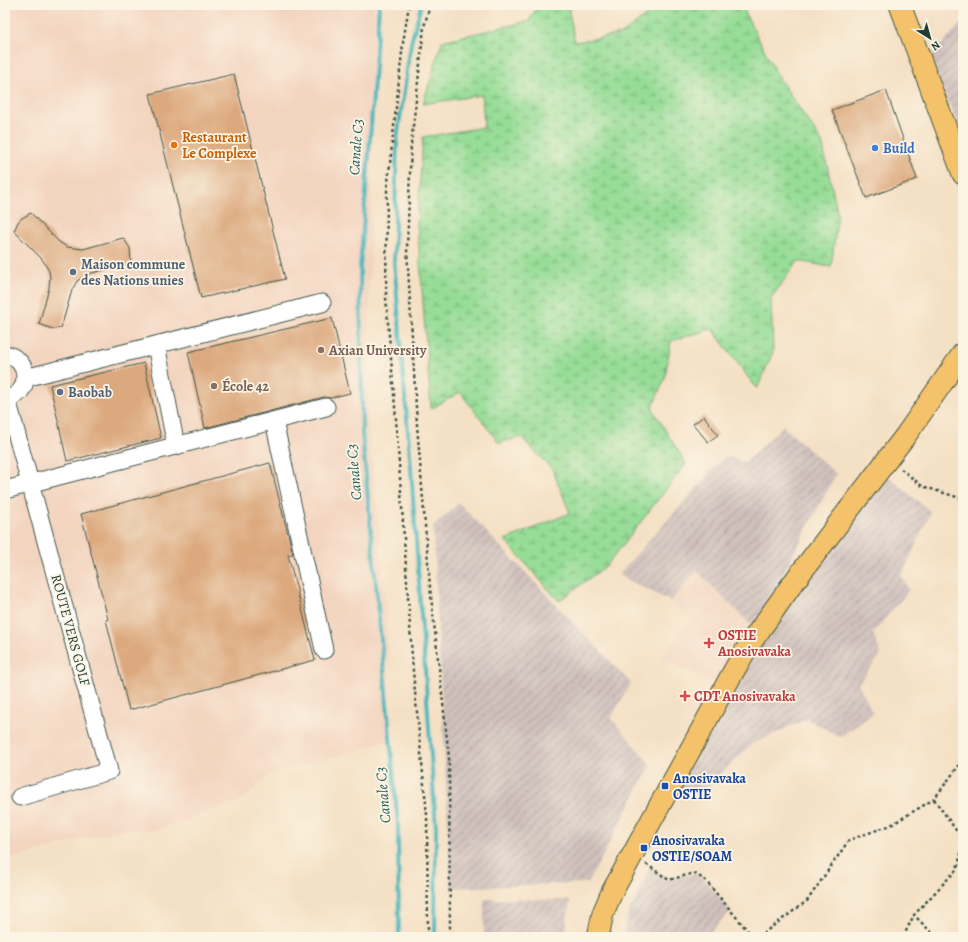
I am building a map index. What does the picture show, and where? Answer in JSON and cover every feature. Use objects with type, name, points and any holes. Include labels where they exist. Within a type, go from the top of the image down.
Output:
[{"type":"main road","points":[[900,5],[963,174]]},
{"type":"main road","points":[[598,937],[604,913],[612,892],[747,648],[794,583],[906,435],[963,353]]},
{"type":"lane","points":[[25,378],[322,303]]},
{"type":"lane","points":[[156,345],[176,446]]},
{"type":"lane","points":[[5,354],[13,356],[19,361],[25,370],[24,384],[20,391],[14,396],[6,399]]},
{"type":"lane","name":"ROUTE VERS GOLF","points":[[6,399],[31,484],[109,771],[20,797]]},
{"type":"lane","points":[[5,490],[326,407]]},
{"type":"lane","points":[[274,421],[324,650]]},
{"type":"path","points":[[410,5],[402,43],[386,191],[386,298],[396,419],[413,670],[428,815],[428,937]]},
{"type":"path","points":[[430,5],[424,27],[411,145],[407,248],[417,433],[430,587],[449,757],[450,937]]},
{"type":"path","points":[[888,459],[922,486],[963,499]]},
{"type":"path","points":[[758,937],[808,901],[849,840],[891,825],[934,799],[963,760]]},
{"type":"path","points":[[934,799],[963,840]]},
{"type":"path","points":[[903,937],[914,914],[957,868],[963,846]]},
{"type":"path","points":[[632,855],[669,880],[694,872],[705,880],[753,937]]},
{"type":"path","points":[[914,914],[936,937]]},
{"type":"shaded area","points":[[5,5],[374,5],[368,419],[386,604],[390,741],[270,774],[244,799],[156,830],[119,830],[5,860]]},
{"type":"shaded area","points":[[963,21],[963,138],[930,57]]},
{"type":"shaded area","points":[[783,426],[836,474],[754,628],[697,571],[670,601],[618,575],[725,456],[746,462]]},
{"type":"shaded area","points":[[884,473],[931,512],[901,576],[909,590],[873,633],[881,655],[858,683],[873,713],[840,737],[807,719],[752,744],[700,794],[678,788],[743,673],[796,589]]},
{"type":"shaded area","points":[[459,503],[631,683],[611,718],[651,765],[588,883],[451,888],[433,527]]},
{"type":"shaded area","name":"OSTIE Anosivavaka","points":[[697,571],[754,628],[719,685],[661,659],[691,620],[670,601]]},
{"type":"shaded area","points":[[650,867],[669,880],[694,873],[705,880],[731,911],[708,934],[711,937],[622,937],[628,914]]},
{"type":"shaded area","points":[[484,899],[570,900],[565,937],[484,937]]},
{"type":"green space","points":[[538,5],[568,6],[575,42],[622,34],[660,5],[744,5],[746,15],[779,78],[822,142],[838,215],[831,267],[798,261],[771,298],[773,352],[757,389],[712,329],[671,341],[665,378],[652,408],[686,464],[607,565],[559,601],[505,540],[570,513],[552,469],[521,437],[499,443],[460,392],[431,409],[417,224],[423,137],[484,127],[482,95],[423,104],[442,41],[529,21]]},
{"type":"building","points":[[234,74],[285,279],[201,298],[150,94]]},
{"type":"building","points":[[886,90],[917,179],[866,198],[832,110]]},
{"type":"building","name":"Maison commune des Nations unies","points":[[31,213],[59,242],[67,247],[83,249],[123,238],[130,248],[131,263],[92,273],[77,281],[72,290],[61,328],[53,329],[39,324],[49,288],[49,271],[42,259],[14,231],[18,222]]},
{"type":"building","points":[[332,318],[350,393],[330,398],[324,397],[205,428],[188,352]]},
{"type":"building","points":[[144,363],[161,438],[67,461],[50,385]]},
{"type":"building","points":[[704,416],[718,435],[708,442],[693,424]]},
{"type":"building","points":[[270,463],[293,554],[288,555],[315,660],[129,710],[106,620],[108,619],[81,514]]},
{"type":"waterway","name":"Canale C3","points":[[379,5],[360,268],[362,433],[398,824],[399,937]]},
{"type":"waterway","points":[[421,5],[411,43],[397,139],[394,260],[411,469],[436,828],[435,937]]},
{"type":"place","name":"Restaurant Le Complexe","points":[[174,145]]},
{"type":"place","name":"Build","points":[[875,148]]},
{"type":"place","name":"Maison commune des Nations unies","points":[[73,272]]},
{"type":"place","name":"Axian University","points":[[321,350]]},
{"type":"place","name":"École 42","points":[[214,386]]},
{"type":"place","name":"Baobab","points":[[60,392]]},
{"type":"place","name":"OSTIE Anosivavaka","points":[[709,643]]},
{"type":"place","name":"CDT Anosivavaka","points":[[685,696]]},
{"type":"place","name":"Anosivavaka OSTIE","points":[[665,786]]},
{"type":"place","name":"Anosivavaka OSTIE/SOAM","points":[[644,848]]}]
